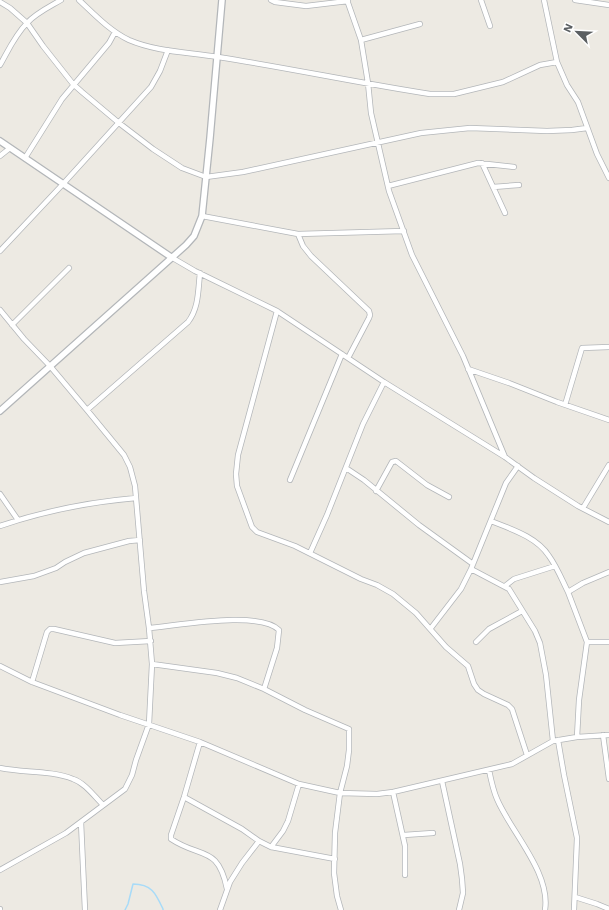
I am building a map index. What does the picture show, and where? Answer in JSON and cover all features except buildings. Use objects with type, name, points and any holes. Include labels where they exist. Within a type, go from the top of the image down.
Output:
[{"type":"street","points":[[0,66],[17,35],[27,23],[40,12],[61,0]]},
{"type":"street","points":[[79,0],[115,32],[129,40],[144,45],[168,50],[217,56],[430,94],[454,94],[503,82],[540,65],[557,62]]},
{"type":"street","points":[[0,411],[186,245],[194,236],[202,216],[222,0]]},
{"type":"street","points":[[271,0],[275,2],[306,6],[347,1],[360,40],[368,84],[371,113],[388,186],[412,255],[460,349],[505,457]]},
{"type":"street","points":[[481,0],[490,26]]},
{"type":"street","points":[[544,0],[557,62],[567,85],[578,102],[587,128],[609,178]]},
{"type":"street","points":[[575,0],[609,5]]},
{"type":"street","points":[[0,2],[10,8],[27,23],[73,84],[118,123],[182,168],[206,177],[243,172],[421,133],[470,128],[547,131],[587,128]]},
{"type":"street","points":[[360,40],[420,24]]},
{"type":"street","points":[[25,158],[62,99],[73,84],[110,42],[115,32]]},
{"type":"street","points":[[0,251],[151,87],[160,71],[168,50]]},
{"type":"street","points":[[0,142],[171,257],[277,311],[384,382],[505,457],[534,478],[609,522]]},
{"type":"street","points":[[0,156],[10,148]]},
{"type":"street","points":[[388,186],[478,163],[514,167]]},
{"type":"street","points":[[482,163],[505,213]]},
{"type":"street","points":[[493,187],[519,185]]},
{"type":"street","points":[[202,216],[298,234],[404,231]]},
{"type":"street","points":[[298,234],[303,246],[311,256],[369,311],[370,314],[348,358]]},
{"type":"street","points":[[12,325],[69,268]]},
{"type":"street","points":[[86,410],[188,322],[194,315],[200,273]]},
{"type":"street","points":[[0,310],[50,366],[124,455],[130,467],[136,498],[144,591],[151,641],[152,664],[149,724],[132,775],[124,789],[66,833],[0,870]]},
{"type":"street","points":[[277,311],[238,455],[236,474],[237,486],[254,530],[310,553],[361,580],[376,585],[393,594],[416,613],[431,628],[446,647],[468,666],[474,684],[478,690],[508,705],[512,709],[527,755]]},
{"type":"street","points":[[565,405],[582,348],[609,347]]},
{"type":"street","points":[[290,480],[342,354]]},
{"type":"street","points":[[468,369],[609,420]]},
{"type":"street","points":[[310,553],[328,515],[363,424],[384,382]]},
{"type":"street","points":[[376,491],[392,462],[396,461],[427,485],[449,497]]},
{"type":"street","points":[[431,628],[452,602],[472,567],[506,483],[518,466]]},
{"type":"street","points":[[583,508],[609,466]]},
{"type":"street","points":[[346,468],[364,480],[472,567],[491,580],[506,586],[514,595],[535,631],[540,643],[556,741],[577,838],[574,910]]},
{"type":"street","points":[[0,494],[18,520]]},
{"type":"street","points":[[0,526],[76,505],[136,498]]},
{"type":"street","points":[[491,520],[516,531],[538,545],[549,555],[568,592],[587,642],[579,700],[577,737]]},
{"type":"street","points":[[0,582],[34,576],[56,568],[65,562],[84,554],[129,541],[140,540]]},
{"type":"street","points":[[506,586],[514,579],[555,566]]},
{"type":"street","points":[[568,592],[583,583],[609,572]]},
{"type":"street","points":[[476,642],[489,629],[522,611]]},
{"type":"street","points":[[149,628],[221,621],[262,622],[275,626],[279,630],[278,642],[264,688]]},
{"type":"street","points":[[32,682],[47,632],[50,629],[115,643],[151,641]]},
{"type":"street","points":[[587,642],[609,642]]},
{"type":"street","points":[[152,664],[217,673],[237,678],[264,688],[305,710],[349,729],[350,750],[348,766],[340,793],[335,833],[334,873],[337,896],[341,910]]},
{"type":"street","points":[[0,666],[32,682],[120,715],[200,742],[298,784],[340,793],[377,794],[393,792],[512,764],[556,741],[577,737],[609,735]]},
{"type":"street","points":[[603,736],[609,779]]},
{"type":"street","points":[[200,742],[171,839],[185,847],[204,853],[213,858],[220,866],[227,889]]},
{"type":"street","points":[[0,768],[22,772],[52,774],[74,779],[87,788],[103,805]]},
{"type":"street","points":[[489,770],[498,800],[540,877],[545,895],[545,910]]},
{"type":"street","points":[[442,781],[462,879],[463,894],[459,910]]},
{"type":"street","points":[[271,847],[283,831],[288,821],[298,784]]},
{"type":"street","points":[[393,792],[404,835],[406,855],[405,875]]},
{"type":"street","points":[[184,797],[271,847],[335,859]]},
{"type":"street","points":[[81,822],[85,910]]},
{"type":"street","points":[[404,835],[433,833]]},
{"type":"street","points":[[220,910],[227,889],[239,868],[259,841]]},
{"type":"street","points":[[575,897],[609,909]]},
{"type":"waterway","points":[[125,910],[133,884],[139,884],[149,888],[155,894],[163,910]]}]
